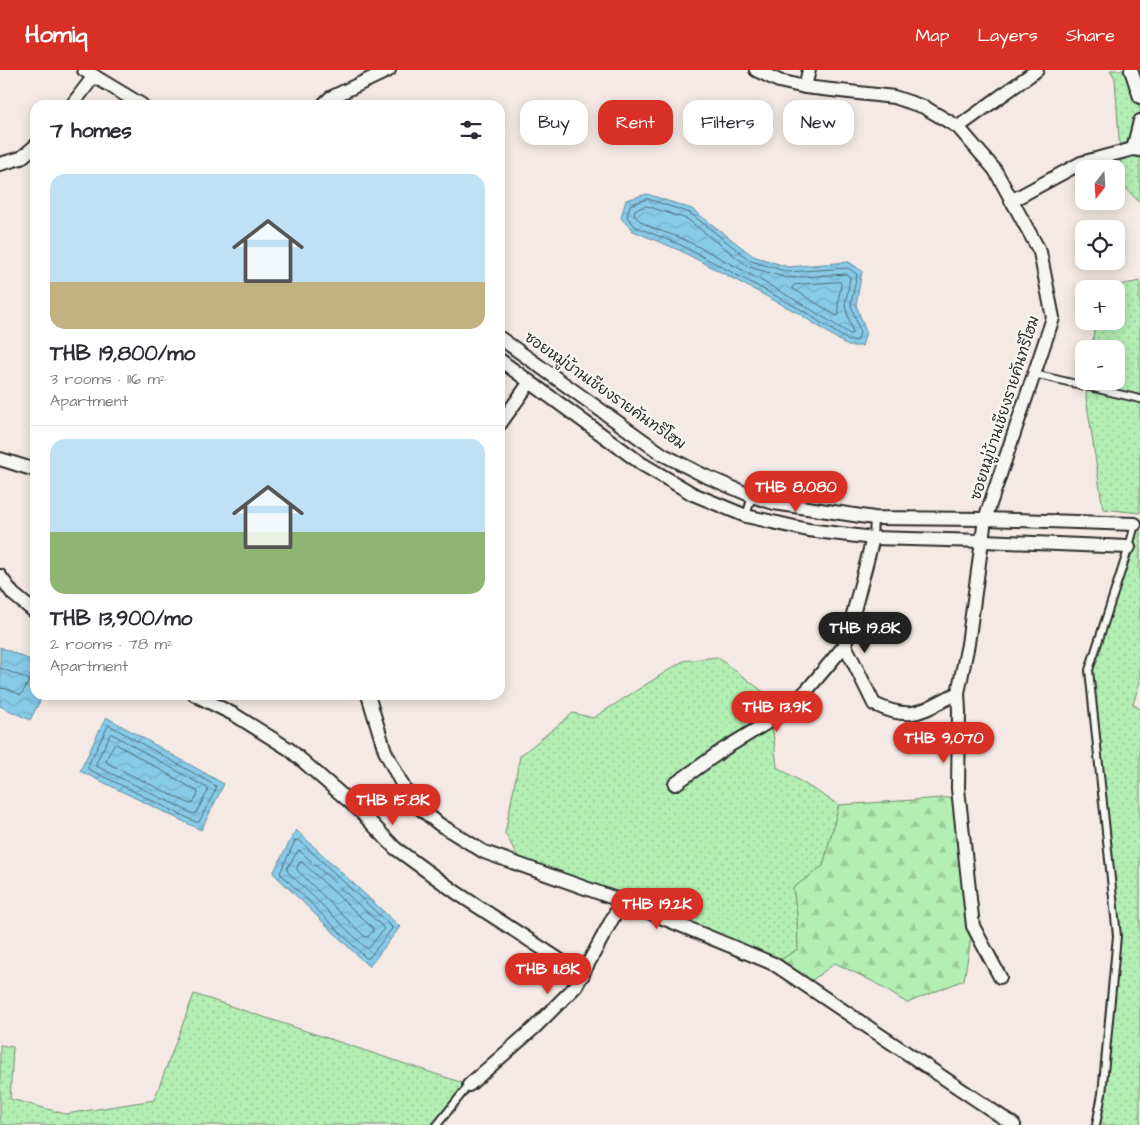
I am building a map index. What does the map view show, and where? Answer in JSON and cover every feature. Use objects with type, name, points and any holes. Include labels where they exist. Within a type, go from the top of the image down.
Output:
[{"type":"street","points":[[328,100],[389,70]]},
{"type":"street","name":"ซอยหมู่บ้านเชียงรายคันทรีโฮม","points":[[756,70],[779,81],[805,87],[894,97],[924,107],[958,127],[995,170],[1040,252],[1053,318],[986,519],[968,644],[958,693],[958,789],[973,926],[1000,977]]},
{"type":"street","points":[[805,87],[808,70]]},
{"type":"street","points":[[958,127],[1037,70]]},
{"type":"street","points":[[1131,70],[1140,97]]},
{"type":"street","points":[[75,100],[89,73],[134,100]]},
{"type":"street","points":[[1011,201],[1081,163],[1137,150],[1140,120]]},
{"type":"street","points":[[0,164],[21,158],[30,150]]},
{"type":"street","name":"ซอยหมู่บ้านเชียงรายคันทรีโฮม","points":[[505,342],[647,455],[662,454],[702,475],[774,503],[874,518],[986,519],[1137,524]]},
{"type":"street","points":[[505,364],[530,382],[647,455],[693,494],[746,516],[808,530],[873,538],[1129,548]]},
{"type":"street","points":[[505,417],[530,382]]},
{"type":"street","points":[[0,459],[30,468]]},
{"type":"street","points":[[675,784],[724,749],[788,710],[845,645],[873,538]]},
{"type":"street","points":[[0,576],[13,594],[30,608]]},
{"type":"street","points":[[845,645],[874,704],[886,710],[899,714],[914,714],[958,693]]},
{"type":"street","points":[[205,700],[235,715],[289,749],[359,810],[395,848],[457,893],[583,975]]},
{"type":"street","points":[[370,700],[385,751],[410,800],[439,824],[484,852],[622,901],[774,964],[1014,1125]]},
{"type":"street","points":[[469,1085],[534,1028],[576,986],[622,901]]},
{"type":"lane","points":[[1034,373],[1140,399]]},
{"type":"lane","points":[[746,516],[752,496]]},
{"type":"lane","points":[[873,538],[874,518]]},
{"type":"lane","points":[[1096,1125],[1102,1094],[1117,936],[1088,670],[1137,524]]},
{"type":"lane","points":[[437,1125],[469,1085]]},
{"type":"green space","points":[[1110,70],[1140,70],[1140,203],[1125,187],[1125,160],[1120,160],[1115,78]]},
{"type":"green space","points":[[1140,281],[1140,513],[1103,509],[1086,397],[1087,390],[1125,390],[1125,340],[1093,340],[1094,330],[1125,330],[1125,284]]},
{"type":"green space","points":[[1135,524],[1140,525],[1140,681],[1133,704],[1140,709],[1140,1125],[1096,1125],[1117,936],[1089,670]]},
{"type":"green space","points":[[717,657],[769,696],[777,767],[839,805],[823,866],[793,888],[797,914],[798,949],[774,964],[523,866],[505,833],[520,756],[573,713],[593,718],[683,661]]},
{"type":"green space","points":[[958,797],[973,926],[964,980],[907,1003],[872,981],[835,963],[806,985],[774,964],[798,949],[797,914],[793,888],[823,866],[839,805]]},
{"type":"green space","points":[[194,994],[469,1085],[437,1125],[0,1125],[0,1045],[13,1047],[10,1099],[66,1114],[154,1100]]},
{"type":"water","points":[[647,194],[692,209],[753,256],[788,267],[849,262],[862,271],[856,305],[866,332],[862,346],[848,346],[798,313],[679,250],[633,231],[621,218],[626,200]]},
{"type":"water","points":[[0,647],[30,660],[30,700],[40,700],[30,720],[0,706]]},
{"type":"water","points":[[106,717],[224,784],[201,830],[80,771]]},
{"type":"water","points":[[296,830],[400,927],[369,967],[273,873]]}]
